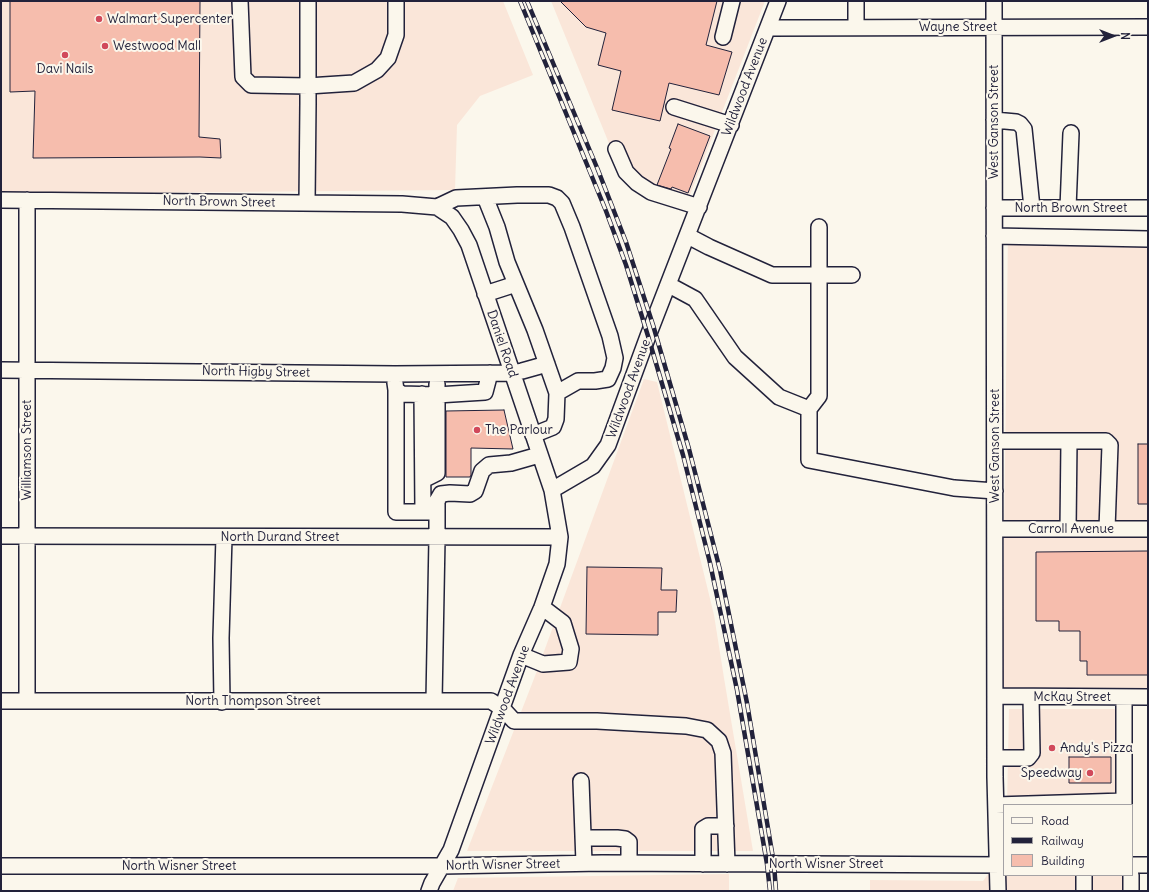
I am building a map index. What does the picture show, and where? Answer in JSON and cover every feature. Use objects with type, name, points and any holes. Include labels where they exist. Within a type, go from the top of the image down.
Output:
[{"type":"street","points":[[240,1],[243,77],[250,85],[308,86],[354,83],[377,70],[388,58],[396,35],[396,1]]},
{"type":"street","points":[[307,203],[308,1]]},
{"type":"street","points":[[723,37],[732,1]]},
{"type":"street","name":"Wildwood Avenue","points":[[429,891],[451,850],[557,564],[560,537],[552,490],[593,466],[608,445],[778,1]]},
{"type":"street","points":[[856,1],[856,28]]},
{"type":"street","name":"West Ganson Street","points":[[994,1],[995,758],[996,805],[1001,865],[998,891]]},
{"type":"street","name":"Wayne Street","points":[[768,28],[1148,27]]},
{"type":"street","points":[[674,107],[731,125]]},
{"type":"street","points":[[994,120],[1016,122],[1024,129],[1032,208]]},
{"type":"street","points":[[1068,208],[1071,133]]},
{"type":"street","points":[[616,149],[626,172],[637,183],[651,192],[699,206]]},
{"type":"street","points":[[437,207],[456,198],[517,195],[549,195],[557,198],[562,203],[572,227],[610,336],[615,358],[613,368],[608,379]]},
{"type":"street","points":[[485,197],[497,227],[507,262],[557,393],[556,419],[553,427],[533,435]]},
{"type":"street","name":"North Brown Street","points":[[1,200],[402,204],[437,207]]},
{"type":"street","name":"Williamson Street","points":[[27,200],[27,700]]},
{"type":"street","name":"Daniel Road","points":[[437,207],[452,217],[461,230],[468,245],[552,490]]},
{"type":"street","name":"North Brown Street","points":[[994,208],[1148,208]]},
{"type":"street","points":[[819,228],[819,396],[809,409],[809,460],[954,488],[995,491]]},
{"type":"street","points":[[688,236],[772,275],[852,275]]},
{"type":"street","points":[[994,236],[1148,239]]},
{"type":"street","points":[[485,294],[516,284]]},
{"type":"street","points":[[669,284],[695,299],[735,357],[779,397],[809,409]]},
{"type":"street","name":"North Higby Street","points":[[1,370],[437,374],[512,373],[547,364]]},
{"type":"street","points":[[396,390],[402,394],[485,392],[490,373]]},
{"type":"street","points":[[395,374],[396,512],[430,512]]},
{"type":"street","points":[[434,701],[437,538],[423,480],[437,473],[429,394],[437,374]]},
{"type":"street","points":[[557,393],[578,381],[608,379],[628,390]]},
{"type":"street","points":[[995,440],[1106,441],[1110,445],[1107,529]]},
{"type":"street","points":[[1068,529],[1069,441]]},
{"type":"street","points":[[430,512],[440,494],[470,494],[475,491],[482,471],[489,465],[511,463],[539,455]]},
{"type":"street","name":"Carroll Avenue","points":[[995,529],[1148,529]]},
{"type":"street","name":"North Durand Street","points":[[1,536],[437,538],[560,537]]},
{"type":"street","points":[[222,702],[221,638],[224,537]]},
{"type":"street","points":[[522,655],[543,664],[569,662],[571,649],[563,623],[542,607]]},
{"type":"street","name":"McKay Street","points":[[995,696],[1148,697]]},
{"type":"street","points":[[995,758],[1028,758],[1032,753],[1031,697]]},
{"type":"street","points":[[1060,804],[1124,803],[1124,697]]},
{"type":"street","name":"North Thompson Street","points":[[1,701],[491,701],[503,709],[514,721],[597,721],[686,726],[707,730],[720,741],[723,753],[728,864]]},
{"type":"street","points":[[581,781],[584,863]]},
{"type":"street","points":[[996,805],[1003,805]]},
{"type":"street","points":[[703,864],[703,829],[708,826],[726,826]]},
{"type":"street","points":[[583,838],[625,839],[629,842],[629,863]]},
{"type":"street","name":"North Wisner Street","points":[[1,866],[442,866],[584,863],[1001,865]]},
{"type":"street","points":[[1133,865],[1148,865]]},
{"type":"street","points":[[1084,876],[1084,891]]},
{"type":"street","points":[[1131,876],[1131,891]]},
{"type":"shaded area","points":[[1,1],[503,1],[533,75],[480,96],[457,125],[455,190],[1,194]]},
{"type":"shaded area","points":[[551,1],[765,1],[688,200],[647,191],[617,163]]},
{"type":"shaded area","points":[[1008,232],[1148,232],[1148,691],[1002,691]]},
{"type":"shaded area","points":[[644,379],[657,382],[714,615],[753,851],[467,851],[535,676]]},
{"type":"shaded area","points":[[1009,709],[1131,709],[1132,804],[1007,804]]},
{"type":"shaded area","points":[[1003,853],[1003,876],[1133,876],[1133,891],[870,891],[870,880],[983,881]]},
{"type":"shaded area","points":[[729,874],[729,891],[453,891],[458,878]]},
{"type":"building","name":"Westwood Mall","points":[[10,1],[200,1],[199,137],[220,139],[221,158],[33,158],[35,91],[10,92]]},
{"type":"building","points":[[560,1],[717,1],[706,45],[732,52],[719,95],[669,83],[660,121],[612,110],[621,71],[598,65],[606,33],[586,27]]},
{"type":"building","points":[[678,124],[710,136],[688,193],[672,187],[671,189],[657,185],[671,149],[669,148]]},
{"type":"building","name":"The Parlour","points":[[504,410],[513,449],[471,448],[470,477],[446,477],[446,411]]},
{"type":"building","points":[[1138,444],[1148,444],[1148,504],[1138,504]]},
{"type":"building","points":[[1148,551],[1148,675],[1087,675],[1087,661],[1080,661],[1080,631],[1059,631],[1059,621],[1036,621],[1036,552]]},
{"type":"building","points":[[587,567],[662,568],[661,590],[677,590],[676,612],[658,612],[658,635],[586,634]]},
{"type":"building","points":[[1069,757],[1111,757],[1111,783],[1069,783]]},
{"type":"railway","points":[[520,1],[606,211],[626,265],[683,455],[710,563],[737,690],[767,864],[770,891]]},
{"type":"railway","points":[[527,1],[598,170],[626,242],[653,325],[689,449],[720,570],[747,703],[774,864],[776,891]]},
{"type":"place","name":"Walmart Supercenter","points":[[99,19]]},
{"type":"place","name":"Westwood Mall","points":[[105,46]]},
{"type":"place","name":"Davi Nails","points":[[65,55]]},
{"type":"place","name":"The Parlour","points":[[477,430]]},
{"type":"place","name":"Andy's Pizza","points":[[1052,748]]},
{"type":"place","name":"Speedway","points":[[1090,773]]}]
